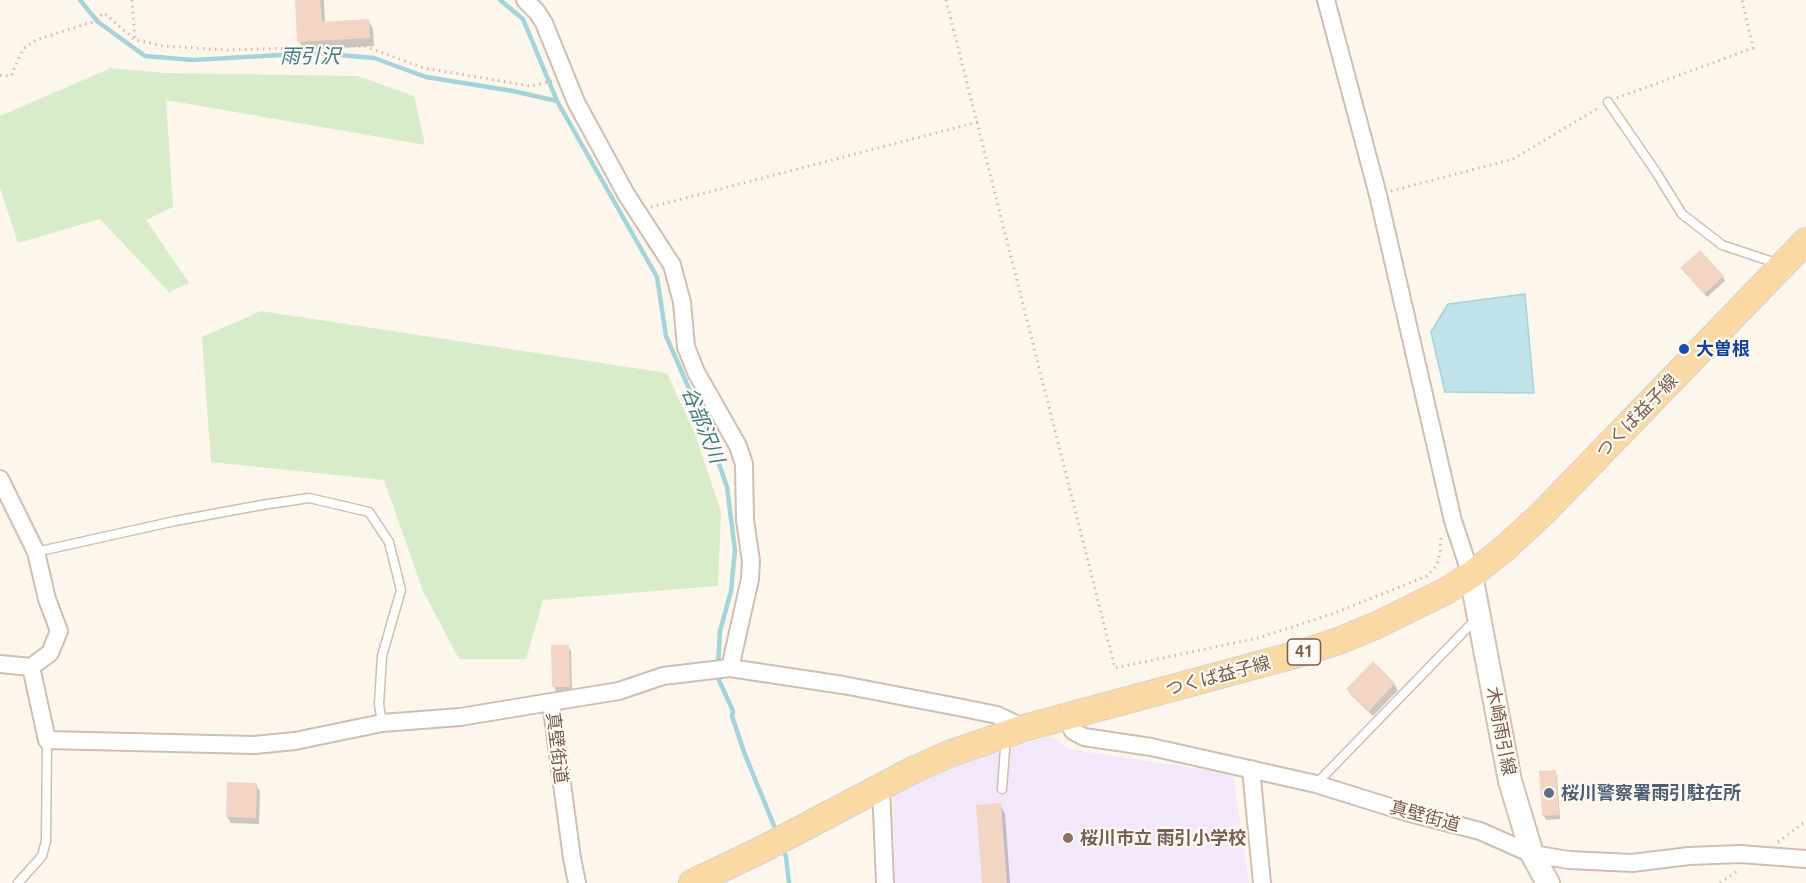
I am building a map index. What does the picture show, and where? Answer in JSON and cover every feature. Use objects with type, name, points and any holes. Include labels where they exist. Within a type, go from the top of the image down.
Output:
[{"type":"main road","name":"つくば益子線","points":[[692,883],[763,849],[880,786],[949,754],[1065,716],[1254,667],[1341,640],[1416,607],[1471,574],[1542,513],[1806,241]]},
{"type":"main road","name":"木崎雨引線","points":[[1471,574],[1510,781],[1532,854],[1548,883]]},
{"type":"street","points":[[525,0],[544,23],[566,78],[594,137],[626,194],[672,265],[682,302],[686,347],[696,372],[738,446],[744,464],[745,520],[751,561],[750,579],[722,668]]},
{"type":"street","points":[[1326,0],[1378,195],[1453,521],[1471,574]]},
{"type":"street","points":[[0,479],[36,552],[47,598],[59,632],[50,653],[31,667],[0,664]]},
{"type":"street","points":[[31,667],[47,740],[254,745],[295,741],[382,723],[460,717],[551,702]]},
{"type":"street","name":"真壁街道","points":[[577,883],[551,702],[619,691],[663,676],[722,668],[843,685],[997,715],[1012,732]]},
{"type":"street","points":[[1065,716],[1073,731],[1084,737],[1150,747],[1251,769],[1262,883]]},
{"type":"street","name":"真壁街道","points":[[1251,769],[1316,784],[1406,812],[1480,831],[1532,854],[1569,860],[1632,863],[1689,856],[1740,854],[1806,859]]},
{"type":"street","points":[[880,786],[885,883]]},
{"type":"lane","points":[[1608,102],[1682,214],[1722,245],[1782,266]]},
{"type":"lane","points":[[36,552],[175,521],[309,498],[369,512],[389,542],[401,590],[382,656],[379,704],[382,723]]},
{"type":"lane","points":[[1316,784],[1479,615]]},
{"type":"lane","points":[[1002,789],[1005,749],[1012,732]]},
{"type":"lane","points":[[18,883],[42,856],[46,841],[47,740]]},
{"type":"path","points":[[132,0],[135,40]]},
{"type":"path","points":[[946,0],[1115,668],[1258,638],[1332,614],[1427,576],[1437,566],[1441,525],[1453,521]]},
{"type":"path","points":[[1378,195],[1513,159],[1608,102],[1753,48],[1742,0]]},
{"type":"path","points":[[0,75],[12,76],[23,49],[36,40],[92,22],[104,13],[135,40],[164,46],[227,50],[364,46],[424,68],[531,86],[566,78]]},
{"type":"path","points":[[638,210],[978,122]]},
{"type":"path","points":[[1777,843],[1806,821]]},
{"type":"path","points":[[1720,883],[1746,864]]},
{"type":"shaded area","name":"桜川市立 雨引小学校","points":[[1051,736],[1068,749],[1233,774],[1249,883],[895,883],[893,792],[945,767]]},
{"type":"green space","points":[[111,68],[165,73],[357,76],[414,96],[425,145],[166,100],[173,207],[146,220],[189,283],[169,292],[100,219],[18,243],[0,188],[0,116]]},
{"type":"green space","points":[[261,311],[667,373],[695,434],[721,512],[718,586],[543,600],[526,659],[459,659],[423,591],[384,480],[211,462],[202,337]]},
{"type":"water","points":[[1525,294],[1534,393],[1445,392],[1431,332],[1448,304]]},
{"type":"building","points":[[295,0],[320,0],[322,22],[369,19],[370,38],[297,42]]},
{"type":"building","points":[[1700,250],[1724,276],[1704,294],[1680,268]]},
{"type":"building","points":[[551,645],[569,645],[570,687],[552,687]]},
{"type":"building","points":[[1373,661],[1395,683],[1369,711],[1346,689]]},
{"type":"building","name":"桜川警察署雨引駐在所","points":[[1556,770],[1559,815],[1542,816],[1539,771]]},
{"type":"building","points":[[227,782],[257,783],[256,818],[226,817]]},
{"type":"building","points":[[1001,803],[1007,883],[982,883],[976,805]]},
{"type":"waterway","name":"雨引沢","points":[[80,0],[98,22],[145,56],[193,60],[316,53],[374,58],[426,77],[513,91],[557,101]]},
{"type":"waterway","name":"谷部沢川","points":[[500,0],[523,19],[557,101],[657,277],[666,336],[708,432],[727,487],[735,550],[731,591],[720,631],[718,665]]},
{"type":"waterway","name":"谷部沢川","points":[[718,673],[718,678],[733,711],[732,716],[744,752],[777,833]]},
{"type":"waterway","name":"谷部沢川","points":[[782,846],[786,857],[789,883]]},
{"type":"place","name":"大曽根","points":[[1684,349]]},
{"type":"place","name":"桜川警察署雨引駐在所","points":[[1549,793]]},
{"type":"place","name":"桜川市立 雨引小学校","points":[[1068,838]]}]
